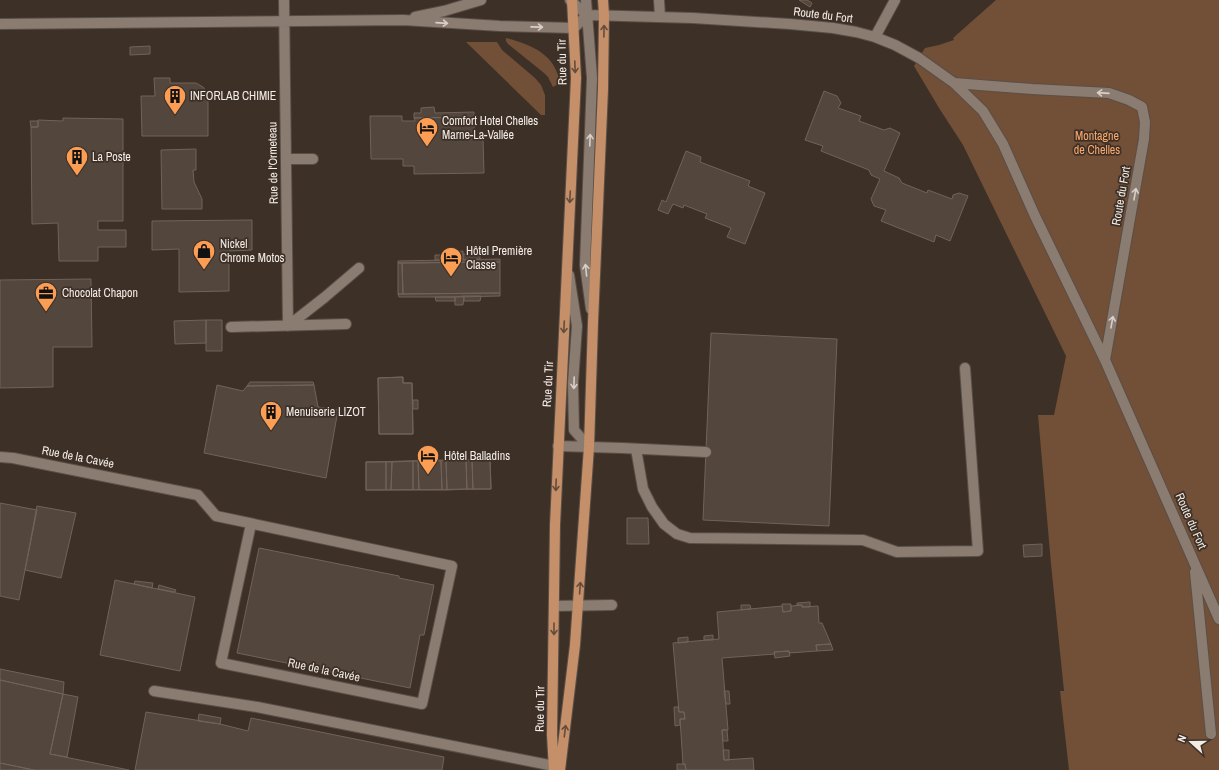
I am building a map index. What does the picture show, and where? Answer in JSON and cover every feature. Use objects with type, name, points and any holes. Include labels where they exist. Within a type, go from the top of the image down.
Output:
[{"type":"main road","name":"Rue du Tir","points":[[556,769],[552,735],[555,525],[576,78],[574,28],[571,0]]},
{"type":"main road","points":[[556,769],[575,645],[579,606],[589,447],[603,89],[603,0]]},
{"type":"street","name":"Rue de l'Ormeteau","points":[[284,0],[288,326]]},
{"type":"street","points":[[403,20],[444,11],[481,0]]},
{"type":"street","name":"Rue du Tir","points":[[571,0],[587,15]]},
{"type":"street","points":[[586,0],[592,78],[585,265],[593,322]]},
{"type":"street","points":[[659,0],[660,17]]},
{"type":"street","points":[[875,38],[894,0]]},
{"type":"street","points":[[0,24],[403,20],[500,26],[574,28],[587,15],[604,15]]},
{"type":"street","name":"Route du Fort","points":[[604,15],[790,24],[833,28],[856,32],[894,45],[919,58],[954,83],[983,112],[1003,144],[1035,216],[1105,360],[1219,620]]},
{"type":"street","name":"Route du Fort","points":[[954,83],[1109,93],[1129,100],[1142,107],[1145,122],[1144,139],[1105,360]]},
{"type":"street","points":[[286,159],[313,159]]},
{"type":"street","points":[[567,261],[577,326],[573,383],[574,430],[589,447]]},
{"type":"street","points":[[288,326],[360,268]]},
{"type":"street","points":[[232,327],[346,324]]},
{"type":"street","points":[[636,448],[643,489],[652,507],[664,524],[676,534],[690,538],[863,540],[897,552],[978,551],[965,368]]},
{"type":"street","points":[[558,446],[706,452]]},
{"type":"street","name":"Rue de la Cavée","points":[[0,458],[13,458],[198,495],[216,516],[452,566],[422,704],[221,662],[251,524]]},
{"type":"street","name":"Route du Fort","points":[[1194,562],[1211,734]]},
{"type":"street","points":[[554,606],[612,605]]},
{"type":"street","points":[[154,691],[258,707],[556,769]]},
{"type":"green space","name":"Montagne de Chelles","points":[[996,0],[1219,0],[1219,770],[1069,770],[1060,691],[1064,691],[1038,415],[1054,415],[1066,356],[963,145],[914,66],[925,48],[954,40],[953,38]]},
{"type":"green space","points":[[506,38],[525,44],[541,52],[553,65],[560,83],[553,87],[548,77],[508,44]]},
{"type":"green space","points":[[466,42],[497,42],[502,50],[535,78],[541,85],[545,95],[545,115],[541,115]]},
{"type":"building","points":[[799,0],[807,0],[812,3],[810,7]]},
{"type":"building","points":[[150,46],[150,54],[130,55],[130,47]]},
{"type":"building","name":"INFORLAB CHIMIE","points":[[154,78],[170,78],[170,83],[196,83],[203,87],[208,94],[208,136],[142,136],[141,96],[155,96]]},
{"type":"building","points":[[824,91],[837,96],[841,103],[838,108],[861,116],[859,121],[884,130],[890,128],[900,133],[884,171],[899,178],[902,183],[927,193],[928,190],[952,199],[953,195],[959,193],[968,196],[950,241],[936,235],[934,242],[881,221],[886,210],[874,206],[871,199],[880,179],[871,175],[869,170],[821,151],[823,146],[805,140]]},
{"type":"building","points":[[434,107],[435,113],[474,112],[474,117],[414,118],[414,113],[421,113],[421,108]]},
{"type":"building","name":"Comfort Hotel Chelles Marne-La-Vallée","points":[[370,116],[402,116],[402,121],[415,121],[414,118],[474,117],[474,138],[483,138],[484,173],[414,174],[414,166],[403,166],[403,159],[371,159]]},
{"type":"building","name":"La Poste","points":[[63,118],[123,119],[123,221],[98,221],[98,230],[126,230],[126,247],[98,247],[98,261],[59,261],[58,223],[32,224],[31,127],[38,127],[38,120],[63,121]]},
{"type":"building","points":[[30,121],[38,121],[38,127],[31,127]]},
{"type":"building","points":[[196,149],[196,170],[193,170],[194,182],[202,199],[202,209],[162,209],[161,150]]},
{"type":"building","points":[[686,151],[701,157],[700,162],[750,181],[748,186],[765,193],[745,244],[727,237],[731,228],[705,218],[707,214],[684,205],[683,208],[673,204],[668,214],[658,210],[662,200],[666,202]]},
{"type":"building","name":"Nickel Chrome Motos","points":[[252,220],[252,250],[229,251],[229,291],[179,292],[179,249],[152,250],[152,221]]},
{"type":"building","points":[[463,251],[463,260],[455,260],[455,252]]},
{"type":"building","points":[[463,254],[480,254],[480,259],[463,260]]},
{"type":"building","points":[[435,255],[454,255],[455,260],[435,260]]},
{"type":"building","points":[[500,259],[500,262],[398,263],[398,261]]},
{"type":"building","name":"Hôtel Première Classe","points":[[500,262],[500,293],[403,294],[402,263]]},
{"type":"building","points":[[398,263],[402,263],[403,294],[398,294]]},
{"type":"building","name":"Chocolat Chapon","points":[[91,279],[92,347],[53,347],[53,387],[0,388],[0,280]]},
{"type":"building","points":[[500,293],[500,296],[455,297],[399,297],[398,294]]},
{"type":"building","points":[[464,296],[463,305],[455,305],[455,297]]},
{"type":"building","points":[[464,296],[481,296],[480,301],[464,301]]},
{"type":"building","points":[[435,297],[455,297],[455,301],[436,301]]},
{"type":"building","points":[[206,320],[206,343],[175,344],[174,321]]},
{"type":"building","points":[[206,320],[222,320],[222,351],[206,351]]},
{"type":"building","points":[[711,333],[837,339],[829,526],[703,520]]},
{"type":"building","name":"Hôtel Balladins","points":[[403,377],[403,383],[412,383],[413,434],[379,434],[378,378]]},
{"type":"building","name":"Hôtel Balladins","points":[[403,377],[403,383],[412,383],[413,434],[379,434],[378,378]]},
{"type":"building","points":[[250,382],[313,382],[314,385],[247,386]]},
{"type":"building","name":"Menuiserie LIZOT","points":[[217,385],[243,391],[247,386],[314,385],[318,407],[338,410],[326,478],[204,453]]},
{"type":"building","points":[[413,400],[418,400],[418,409],[413,409]]},
{"type":"building","points":[[446,460],[466,460],[467,489],[447,490]]},
{"type":"building","points":[[446,460],[447,490],[442,490],[441,461]]},
{"type":"building","points":[[466,460],[472,460],[473,489],[467,489]]},
{"type":"building","points":[[472,460],[490,460],[491,489],[473,489]]},
{"type":"building","name":"Hôtel Balladins","points":[[490,460],[491,489],[366,490],[366,462]]},
{"type":"building","points":[[413,461],[418,461],[419,490],[413,490]]},
{"type":"building","points":[[413,461],[413,490],[391,490],[392,462]]},
{"type":"building","points":[[418,461],[441,461],[442,490],[419,490]]},
{"type":"building","points":[[366,462],[386,462],[386,490],[366,490]]},
{"type":"building","points":[[386,462],[392,462],[391,490],[386,490]]},
{"type":"building","points":[[0,503],[37,510],[19,600],[0,596]]},
{"type":"building","points":[[37,506],[76,513],[61,578],[25,570]]},
{"type":"building","points":[[627,518],[648,518],[649,544],[627,544]]},
{"type":"building","points":[[1042,544],[1042,556],[1024,557],[1023,545]]},
{"type":"building","points":[[259,548],[399,576],[399,578],[434,585],[424,635],[420,635],[410,688],[237,653]]},
{"type":"building","points":[[115,580],[195,597],[180,671],[100,655]]},
{"type":"building","points":[[135,581],[153,583],[152,588],[134,584]]},
{"type":"building","points":[[159,585],[176,590],[175,592],[158,589]]},
{"type":"building","points":[[810,602],[810,607],[802,607],[802,605],[797,605],[797,603]]},
{"type":"building","points":[[782,604],[791,604],[791,611],[783,612]]},
{"type":"building","points":[[741,605],[750,605],[751,609],[741,610]]},
{"type":"building","points":[[802,605],[802,607],[818,606],[819,623],[822,623],[831,644],[816,645],[817,651],[789,653],[789,651],[774,652],[775,654],[722,658],[728,730],[722,730],[724,760],[753,758],[754,770],[686,770],[685,764],[683,764],[680,719],[685,719],[684,712],[679,712],[673,643],[719,639],[717,612],[782,606],[783,612],[791,611],[791,606]]},
{"type":"building","points":[[713,635],[713,640],[704,640],[704,636]]},
{"type":"building","points":[[688,637],[688,642],[678,643],[678,638]]},
{"type":"building","points":[[831,644],[833,650],[817,651],[816,645]]},
{"type":"building","points":[[789,651],[790,656],[775,658],[774,652]]},
{"type":"building","points":[[0,669],[64,682],[63,694],[0,680]]},
{"type":"building","points":[[0,680],[63,694],[50,754],[129,770],[34,770],[0,763]]},
{"type":"building","points":[[724,691],[729,691],[730,704],[726,704]]},
{"type":"building","points":[[63,694],[78,697],[67,757],[50,754]]},
{"type":"building","points":[[674,707],[678,707],[679,712],[684,712],[685,719],[680,719],[680,725],[675,726]]},
{"type":"building","points":[[146,712],[220,724],[248,731],[251,718],[444,757],[442,770],[135,770]]},
{"type":"building","points":[[199,714],[221,718],[220,724],[198,721]]},
{"type":"building","points":[[722,730],[727,730],[728,741],[723,741]]},
{"type":"building","points":[[723,750],[729,750],[729,760],[724,760]]},
{"type":"building","points":[[0,763],[34,770],[0,770]]},
{"type":"building","points":[[677,764],[685,764],[686,770],[677,770]]},
{"type":"place","name":"INFORLAB CHIMIE","points":[[175,116]]},
{"type":"place","name":"Comfort Hotel Chelles Marne-La-Vallée","points":[[427,148]]},
{"type":"place","name":"La Poste","points":[[77,176]]},
{"type":"place","name":"Nickel Chrome Motos","points":[[204,270]]},
{"type":"place","name":"Hôtel Première Classe","points":[[451,278]]},
{"type":"place","name":"Chocolat Chapon","points":[[46,312]]},
{"type":"place","name":"Menuiserie LIZOT","points":[[271,432]]},
{"type":"place","name":"Hôtel Balladins","points":[[428,476]]}]
